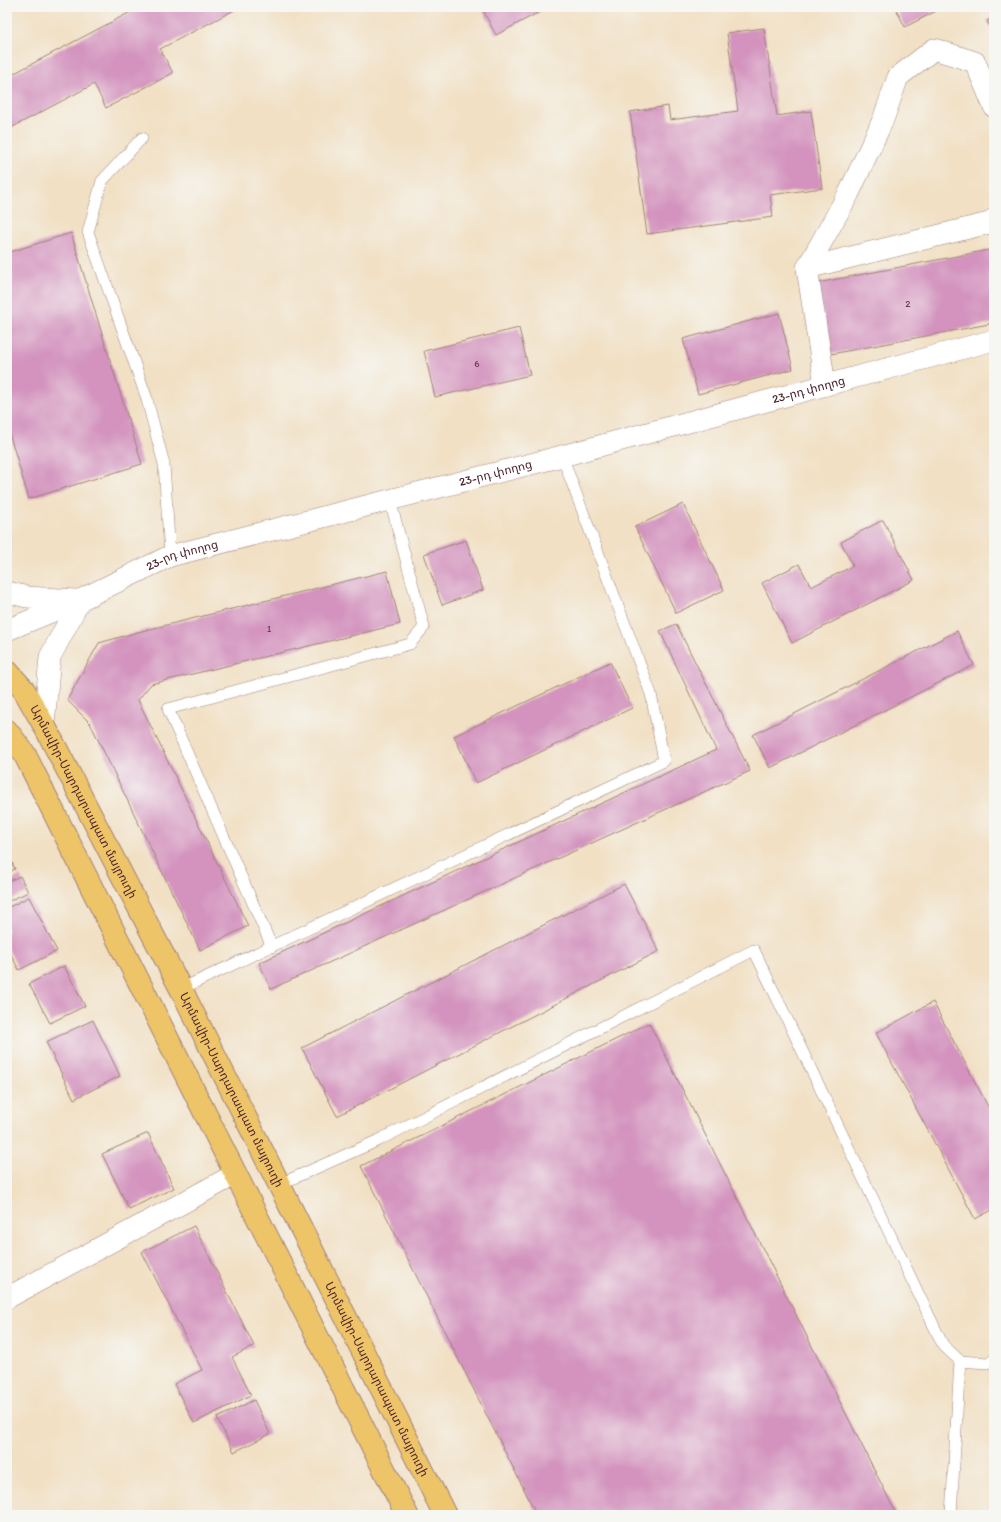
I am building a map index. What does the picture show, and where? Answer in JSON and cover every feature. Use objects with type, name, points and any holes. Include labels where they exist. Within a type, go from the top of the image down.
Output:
[{"type":"highway","name":"Արմավիր-Սարդարապատ մայրուղի","points":[[7,671],[24,690],[44,724],[181,988],[280,1184],[440,1514]]},
{"type":"highway","points":[[7,731],[24,753],[407,1515]]},
{"type":"street","points":[[825,386],[807,268],[849,193],[883,120],[898,77],[934,49],[975,62],[994,107]]},
{"type":"street","points":[[807,268],[989,223],[994,219]]},
{"type":"street","name":"23-րդ փողոց","points":[[7,630],[80,600],[170,556],[562,456],[994,340]]},
{"type":"street","points":[[7,592],[27,597],[80,600],[50,657],[44,724]]},
{"type":"street","points":[[7,1298],[236,1174]]},
{"type":"lane","points":[[142,138],[102,181],[88,232],[146,396],[162,457],[170,556]]},
{"type":"lane","points":[[181,988],[272,947],[664,761],[651,694],[562,456]]},
{"type":"lane","points":[[272,947],[168,709],[410,644],[424,627],[390,500]]},
{"type":"lane","points":[[280,1184],[378,1141],[754,950],[943,1345],[960,1361],[987,1363],[994,1360]]},
{"type":"lane","points":[[951,1515],[960,1361]]},
{"type":"building","points":[[140,7],[240,7],[160,49],[173,73],[106,108],[94,84],[7,130],[7,77]]},
{"type":"building","points":[[481,7],[547,7],[547,8],[496,35]]},
{"type":"building","points":[[895,7],[944,7],[905,27]]},
{"type":"building","points":[[994,17],[994,34],[987,21]]},
{"type":"building","points":[[764,28],[777,116],[811,111],[822,188],[770,195],[773,217],[647,234],[630,112],[668,106],[670,120],[738,111],[727,33]]},
{"type":"building","points":[[71,233],[142,464],[29,499],[7,426],[7,253]]},
{"type":"building","points":[[994,249],[994,323],[831,354],[817,283]]},
{"type":"building","points":[[779,313],[793,369],[698,394],[683,339]]},
{"type":"building","points":[[519,328],[530,375],[435,397],[424,351]]},
{"type":"building","points":[[683,504],[724,590],[676,613],[635,527]]},
{"type":"building","points":[[883,520],[914,580],[792,643],[762,583],[799,564],[811,587],[853,566],[841,542]]},
{"type":"building","points":[[466,540],[483,590],[442,605],[424,554]]},
{"type":"building","points":[[387,571],[400,624],[151,684],[138,700],[248,926],[200,950],[90,723],[67,700],[99,643],[138,632]]},
{"type":"building","points":[[676,624],[750,771],[271,989],[259,963],[716,750],[660,631]]},
{"type":"building","points":[[957,631],[974,665],[770,768],[753,735]]},
{"type":"building","points":[[610,662],[632,708],[476,783],[454,736]]},
{"type":"building","points":[[7,853],[15,869],[7,873]]},
{"type":"building","points":[[20,876],[28,892],[7,902],[7,882]]},
{"type":"building","points":[[624,884],[659,951],[337,1116],[302,1048]]},
{"type":"building","points":[[29,897],[57,951],[19,970],[7,947],[7,908]]},
{"type":"building","points":[[64,966],[85,1006],[50,1023],[29,984]]},
{"type":"building","points":[[933,1002],[994,1118],[994,1209],[975,1219],[876,1033]]},
{"type":"building","points":[[93,1020],[120,1076],[74,1099],[46,1042]]},
{"type":"building","points":[[649,1023],[897,1515],[537,1515],[361,1166]]},
{"type":"building","points":[[148,1133],[174,1188],[129,1209],[102,1154]]},
{"type":"building","points":[[194,1226],[254,1346],[232,1357],[251,1395],[194,1423],[174,1384],[202,1370],[142,1252]]},
{"type":"building","points":[[254,1400],[270,1434],[234,1452],[217,1418]]}]
